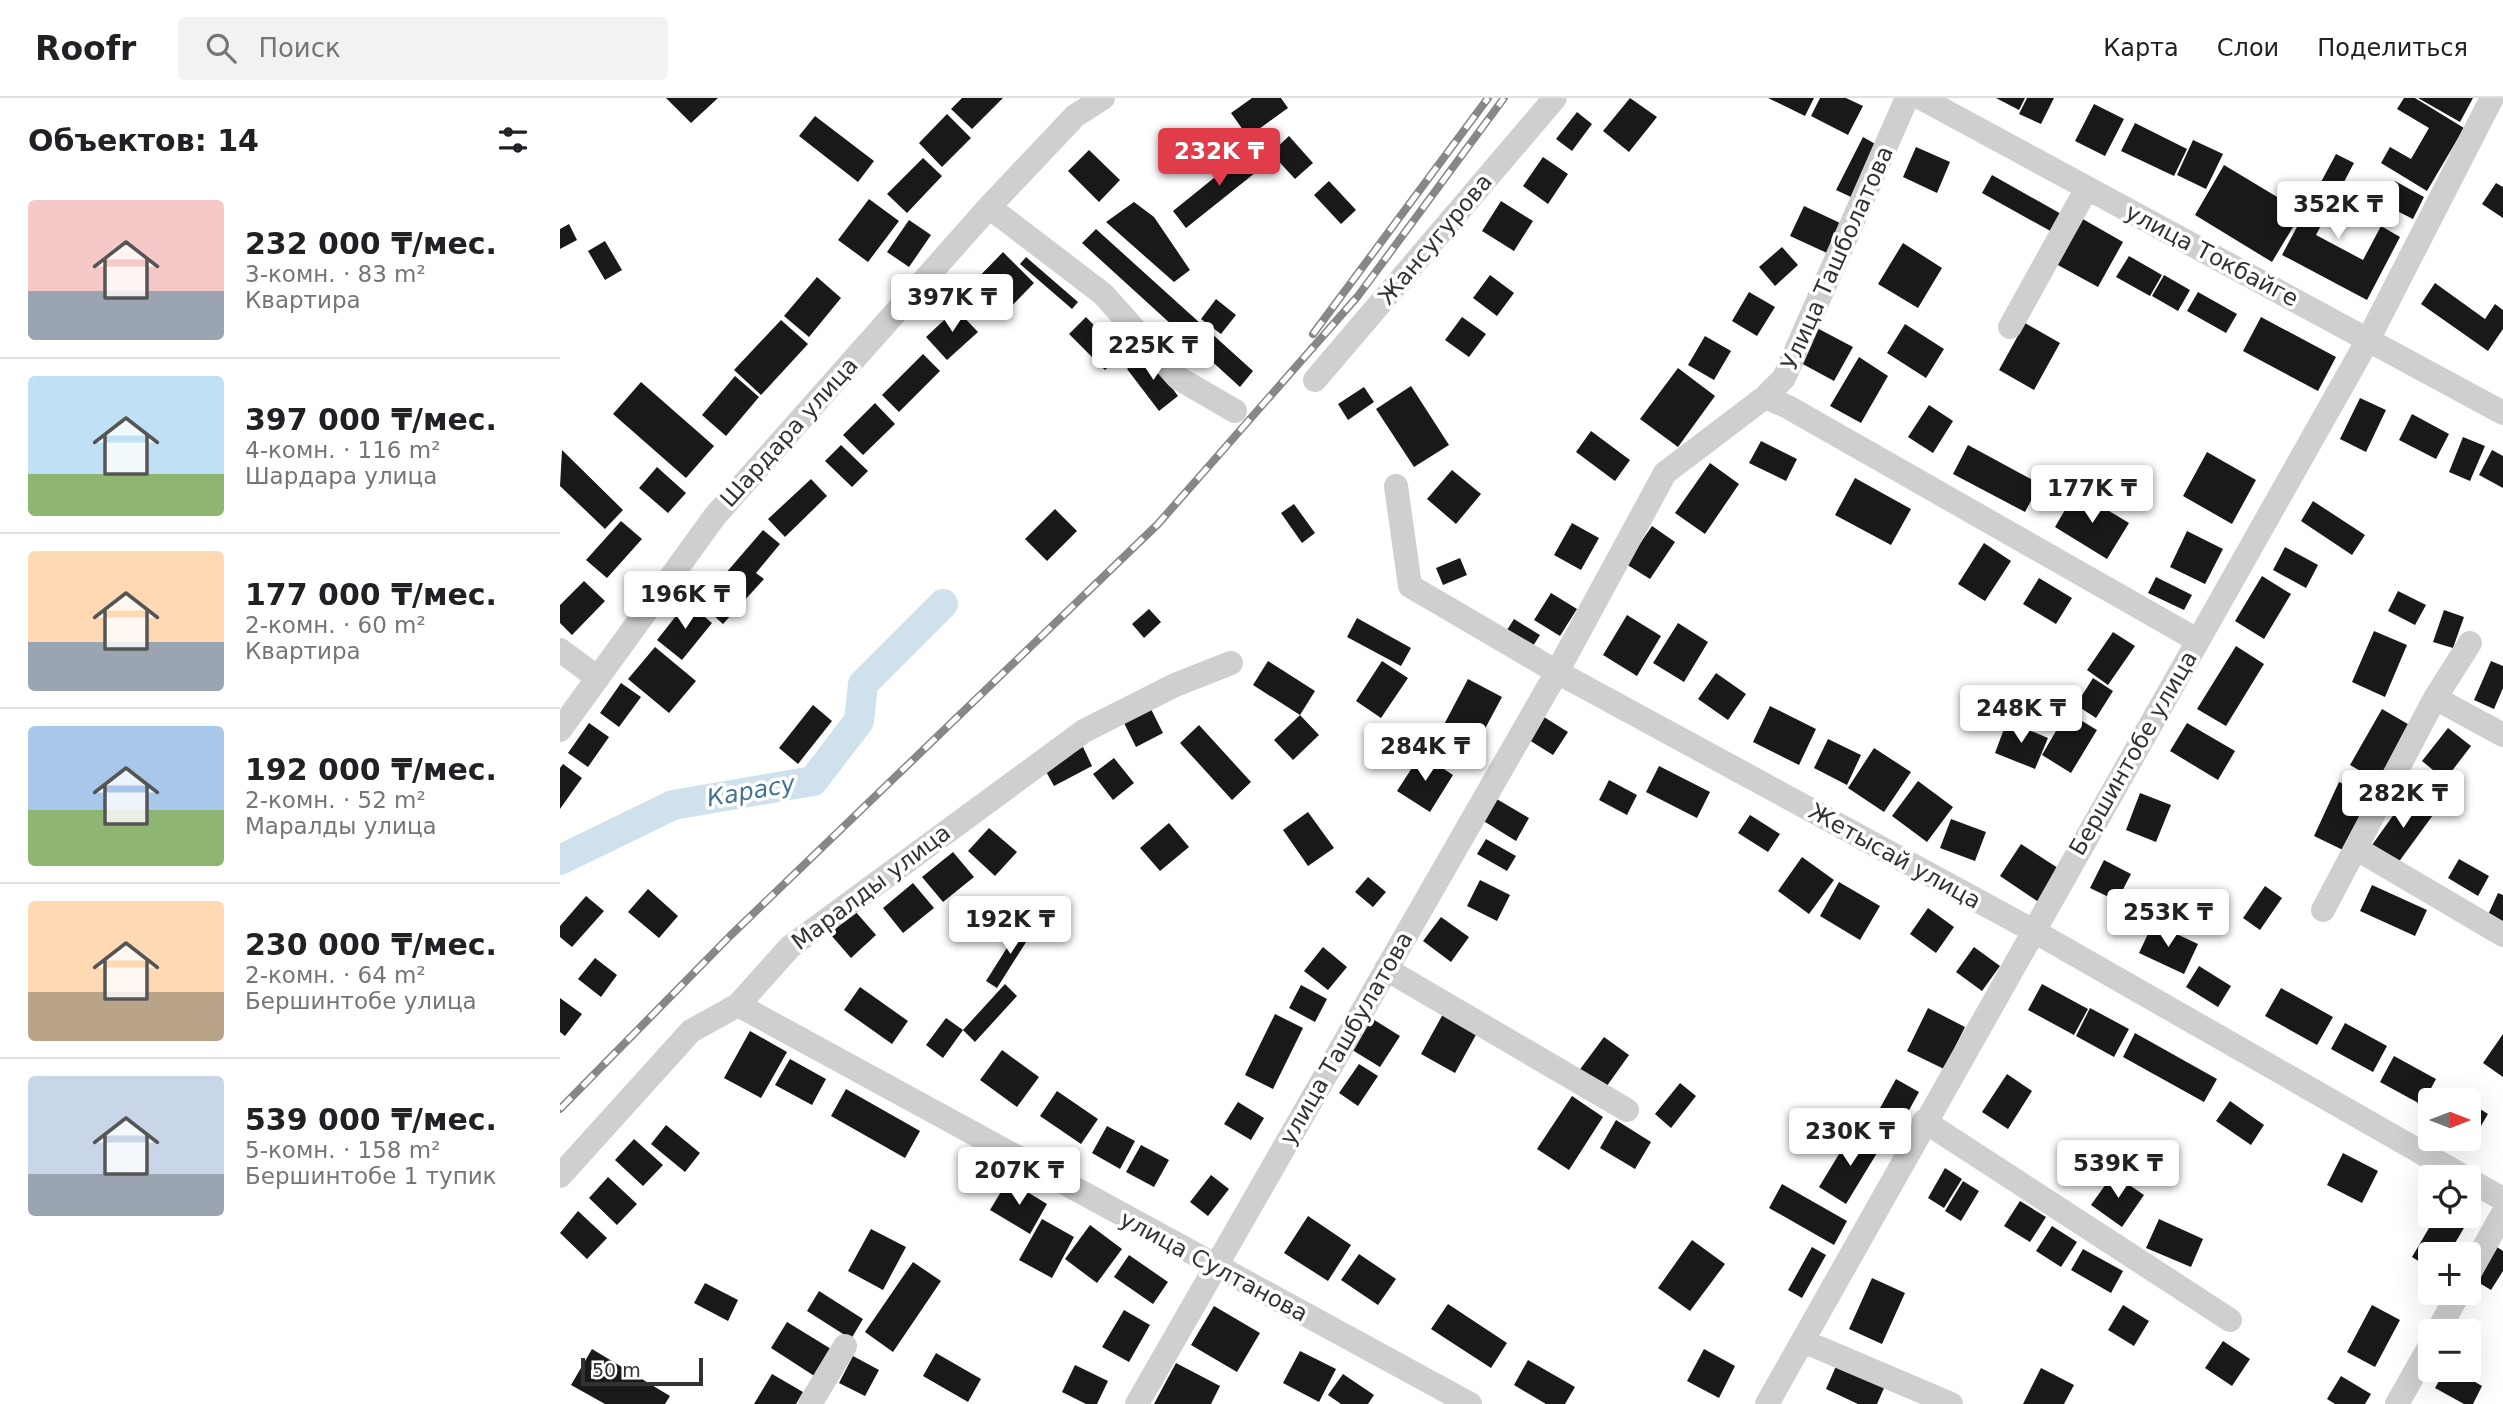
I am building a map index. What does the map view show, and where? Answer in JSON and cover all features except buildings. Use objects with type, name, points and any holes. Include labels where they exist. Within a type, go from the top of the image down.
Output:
[{"type":"street","name":"Шардара улица","points":[[560,730],[715,516],[989,207],[1075,116],[1103,98]]},
{"type":"street","name":"Жансугурова","points":[[1315,380],[1555,98]]},
{"type":"street","name":"Улица Ташболатова","points":[[1557,672],[1665,473],[1765,397],[1784,378],[1907,98]]},
{"type":"street","name":"улица Токбайге","points":[[1921,98],[2503,412]]},
{"type":"street","name":"Бершинтобе улица","points":[[1768,1404],[1924,1121],[2369,338],[2492,98]]},
{"type":"street","points":[[2010,327],[2087,188]]},
{"type":"street","points":[[989,207],[1103,294],[1178,378],[1235,411]]},
{"type":"street","points":[[1765,397],[1788,407],[2197,640]]},
{"type":"street","name":"Жетысай улица","points":[[1396,486],[1410,586],[1557,672],[2032,930],[2443,1165]]},
{"type":"street","points":[[2323,910],[2435,698],[2470,643]]},
{"type":"street","points":[[560,650],[598,678]]},
{"type":"street","name":"Маралды улица","points":[[560,1176],[691,1031],[738,1005],[790,947],[1084,731],[1174,685],[1231,663]]},
{"type":"street","name":"улица Ташбулатова","points":[[1136,1404],[1557,672]]},
{"type":"street","points":[[2435,698],[2503,735]]},
{"type":"street","points":[[2357,849],[2503,935]]},
{"type":"street","points":[[1386,969],[1627,1110]]},
{"type":"street","name":"улица Султанова","points":[[738,1005],[1470,1404]]},
{"type":"street","points":[[1924,1121],[2230,1320]]},
{"type":"street","name":"Жетысай улица","points":[[2481,1186],[2503,1199]]},
{"type":"street","points":[[2481,1252],[2503,1213]]},
{"type":"street","points":[[1803,1341],[1951,1404]]},
{"type":"street","points":[[810,1404],[845,1346]]},
{"type":"street","points":[[2397,1404],[2418,1366]]},
{"type":"waterway","name":"Карасу","points":[[560,860],[673,805],[813,781],[859,721],[863,684],[943,604]]},
{"type":"railway","points":[[1313,334],[1488,98]]},
{"type":"railway","points":[[560,1109],[730,936],[1158,524],[1358,296],[1504,98]]}]
